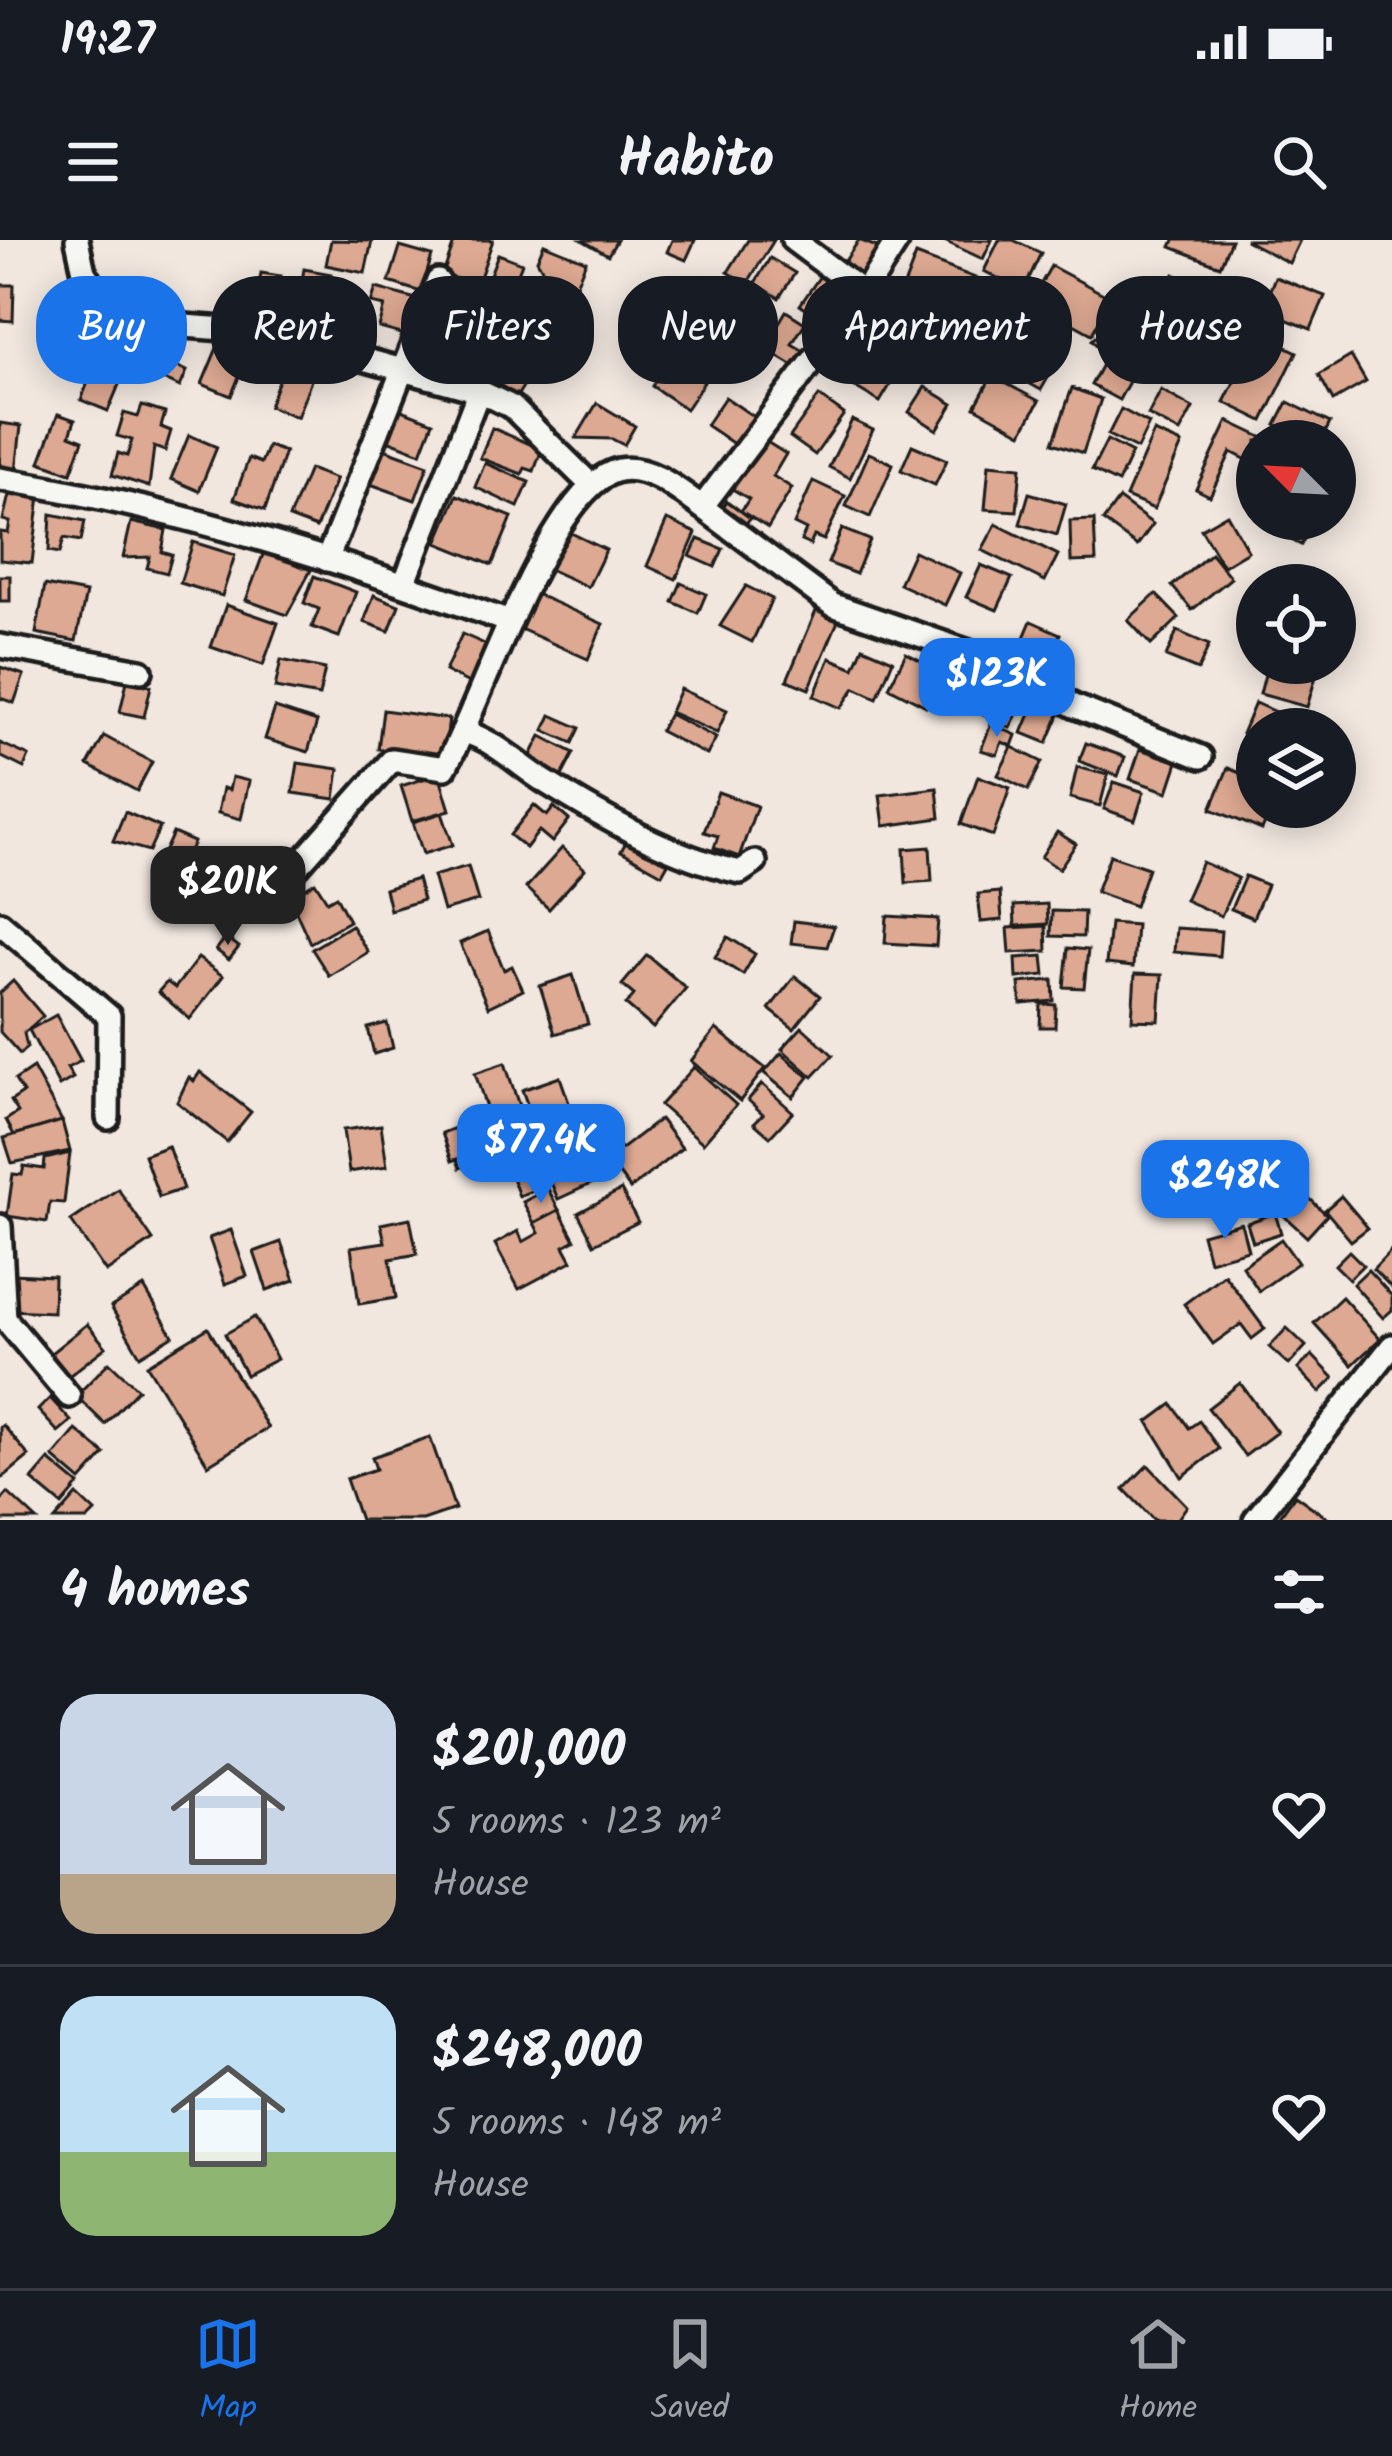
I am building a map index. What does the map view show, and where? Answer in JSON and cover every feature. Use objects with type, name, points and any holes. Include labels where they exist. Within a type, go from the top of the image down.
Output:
[{"type":"street","points":[[77,240],[84,272],[117,321],[265,332],[401,370]]},
{"type":"street","points":[[793,240],[841,276]]},
{"type":"street","points":[[875,276],[898,240]]},
{"type":"street","points":[[702,507],[802,375]]},
{"type":"street","points":[[327,560],[401,378]]},
{"type":"street","points":[[450,384],[512,407],[589,483]]},
{"type":"street","points":[[404,584],[479,392]]},
{"type":"street","points":[[297,867],[392,760],[445,768],[465,732],[507,622],[589,483],[623,468],[659,477],[832,605],[992,660],[1074,706],[1201,758]]},
{"type":"street","points":[[0,479],[78,491],[327,560],[507,622]]},
{"type":"street","points":[[0,646],[141,671]]},
{"type":"street","points":[[465,732],[498,746],[565,794],[706,865],[740,872],[755,862]]},
{"type":"street","points":[[0,923],[110,1016],[108,1118]]},
{"type":"street","points":[[0,1226],[4,1319],[69,1396]]},
{"type":"street","points":[[1255,1520],[1392,1346]]},
{"type":"building","points":[[331,240],[372,241],[365,273],[326,265]]},
{"type":"building","points":[[455,240],[493,240],[480,276],[443,274]]},
{"type":"building","points":[[582,240],[617,240],[608,255]]},
{"type":"building","points":[[672,240],[695,240],[686,260],[667,252]]},
{"type":"building","points":[[748,240],[774,240],[752,276],[728,272]]},
{"type":"building","points":[[859,240],[887,251],[871,276],[843,264]]},
{"type":"building","points":[[942,240],[992,240],[983,259]]},
{"type":"building","points":[[999,240],[1013,240],[1041,253],[1030,276],[994,276],[984,271]]},
{"type":"building","points":[[1174,240],[1231,240],[1220,266],[1171,247]]},
{"type":"building","points":[[1245,240],[1300,240],[1289,263]]},
{"type":"building","points":[[544,244],[586,261],[580,276],[550,276],[537,260]]},
{"type":"building","points":[[400,247],[432,256],[426,276],[401,276],[401,286],[389,282]]},
{"type":"building","points":[[498,254],[522,263],[517,276],[490,276]]},
{"type":"building","points":[[916,255],[970,276],[908,276]]},
{"type":"building","points":[[770,258],[795,273],[779,298],[778,276],[759,276]]},
{"type":"building","points":[[1051,266],[1070,276],[1045,276]]},
{"type":"building","points":[[304,269],[331,274],[331,276],[303,276]]},
{"type":"building","points":[[1072,277],[1096,290],[1092,334],[1072,323]]},
{"type":"building","points":[[1284,280],[1325,296],[1311,329],[1284,319]]},
{"type":"building","points":[[0,285],[14,285],[13,321],[0,320]]},
{"type":"building","points":[[377,288],[401,295],[401,334],[379,328],[385,306],[377,304]]},
{"type":"building","points":[[786,311],[802,321],[792,344],[802,350],[795,367],[778,357],[778,324]]},
{"type":"building","points":[[1284,346],[1297,352],[1284,378]]},
{"type":"building","points":[[1351,356],[1366,382],[1333,401],[1319,375]]},
{"type":"building","points":[[211,362],[211,384],[236,384],[231,396],[202,384]]},
{"type":"building","points":[[1096,376],[1096,384],[1128,384],[1119,400],[1091,385]]},
{"type":"building","points":[[87,384],[119,384],[108,411],[81,400]]},
{"type":"building","points":[[277,384],[310,384],[297,417],[269,406]]},
{"type":"building","points":[[498,384],[525,384],[517,396]]},
{"type":"building","points":[[653,384],[703,384],[686,409]]},
{"type":"building","points":[[850,384],[891,384],[880,402]]},
{"type":"building","points":[[988,384],[1007,384],[1039,401],[1022,433],[975,407]]},
{"type":"building","points":[[1233,384],[1281,384],[1263,420],[1224,402]]},
{"type":"building","points":[[925,387],[953,404],[937,430],[909,412]]},
{"type":"building","points":[[1072,388],[1101,399],[1083,453],[1053,443]]},
{"type":"building","points":[[1161,390],[1193,408],[1180,432],[1148,415]]},
{"type":"building","points":[[819,396],[844,414],[815,455],[790,437]]},
{"type":"building","points":[[725,397],[760,421],[741,449],[706,425]]},
{"type":"building","points":[[1288,402],[1324,420],[1279,420]]},
{"type":"building","points":[[597,403],[635,426],[624,445],[612,439],[576,438]]},
{"type":"building","points":[[142,406],[165,413],[161,427],[171,431],[165,451],[154,447],[149,487],[112,475],[118,453],[127,456],[132,440],[117,436],[124,413],[138,417]]},
{"type":"building","points":[[394,407],[433,422],[421,453],[382,438]]},
{"type":"building","points":[[1121,409],[1149,424],[1137,449],[1108,435]]},
{"type":"building","points":[[58,414],[75,420],[70,435],[83,440],[71,473],[40,462]]},
{"type":"building","points":[[852,420],[873,430],[850,478],[829,467]]},
{"type":"building","points":[[1228,421],[1236,425],[1236,454],[1231,452],[1210,496],[1196,489]]},
{"type":"building","points":[[0,423],[21,426],[16,472],[0,470]]},
{"type":"building","points":[[492,428],[542,449],[534,471],[525,468],[522,474],[480,458]]},
{"type":"building","points":[[1154,432],[1182,444],[1154,509],[1126,497]]},
{"type":"building","points":[[754,434],[786,454],[773,476],[792,488],[768,528],[741,511],[749,499],[724,484]]},
{"type":"building","points":[[189,435],[217,447],[199,491],[171,479]]},
{"type":"building","points":[[1107,440],[1132,453],[1118,483],[1092,470]]},
{"type":"building","points":[[912,445],[947,460],[935,485],[901,470]]},
{"type":"building","points":[[268,446],[285,452],[265,510],[234,499],[249,458],[261,463]]},
{"type":"building","points":[[376,446],[428,465],[415,500],[362,481]]},
{"type":"building","points":[[869,453],[893,464],[870,517],[846,506]]},
{"type":"building","points":[[485,463],[529,482],[518,507],[475,487]]},
{"type":"building","points":[[989,464],[1021,467],[1017,511],[985,509]]},
{"type":"building","points":[[309,469],[336,479],[316,528],[289,518]]},
{"type":"building","points":[[813,481],[845,496],[824,540],[814,536],[810,545],[801,541],[806,530],[794,524]]},
{"type":"building","points":[[17,490],[40,495],[32,563],[0,560],[0,532],[8,533],[10,522],[3,520],[9,495],[16,496]]},
{"type":"building","points":[[1029,493],[1066,504],[1057,535],[1020,524]]},
{"type":"building","points":[[457,495],[512,517],[492,565],[437,543]]},
{"type":"building","points":[[1119,499],[1153,524],[1137,546],[1103,521]]},
{"type":"building","points":[[727,501],[750,518],[740,532],[717,516]]},
{"type":"building","points":[[51,514],[85,521],[81,541],[64,538],[60,553],[49,551]]},
{"type":"building","points":[[1227,514],[1236,540],[1242,540],[1248,551],[1223,566],[1201,529]]},
{"type":"building","points":[[667,520],[696,533],[676,579],[647,566]]},
{"type":"building","points":[[1094,520],[1096,561],[1071,562],[1070,521]]},
{"type":"building","points":[[131,522],[166,530],[162,552],[172,555],[167,573],[147,568],[150,557],[123,558]]},
{"type":"building","points":[[996,524],[1058,555],[1045,581],[982,550]]},
{"type":"building","points":[[842,529],[870,540],[856,574],[828,563]]},
{"type":"building","points":[[567,531],[606,550],[588,587],[549,569]]},
{"type":"building","points":[[698,539],[723,549],[715,567],[690,556]]},
{"type":"building","points":[[193,542],[235,555],[222,596],[180,583]]},
{"type":"building","points":[[914,551],[960,573],[945,605],[899,584]]},
{"type":"building","points":[[264,552],[311,570],[287,615],[246,600]]},
{"type":"building","points":[[1211,553],[1231,578],[1192,610],[1172,586]]},
{"type":"building","points":[[981,565],[1012,578],[997,610],[966,597]]},
{"type":"building","points":[[0,576],[10,576],[10,601],[0,601]]},
{"type":"building","points":[[314,576],[356,592],[339,637],[312,627],[319,609],[304,603]]},
{"type":"building","points":[[681,583],[706,594],[698,613],[673,602]]},
{"type":"building","points":[[45,585],[86,593],[76,641],[36,633]]},
{"type":"building","points":[[746,586],[772,599],[752,642],[720,626]]},
{"type":"building","points":[[531,592],[603,624],[588,659],[516,627]]},
{"type":"building","points":[[1156,594],[1179,618],[1151,645],[1128,620]]},
{"type":"building","points":[[374,595],[399,605],[389,631],[364,622]]},
{"type":"building","points":[[226,605],[278,623],[263,665],[211,647]]},
{"type":"building","points":[[816,611],[838,621],[809,689],[787,680]]},
{"type":"building","points":[[1031,621],[1060,634],[1047,664],[1018,652]]},
{"type":"building","points":[[1177,631],[1209,645],[1198,670],[1166,657]]},
{"type":"building","points":[[462,634],[489,646],[471,684],[445,671]]},
{"type":"building","points":[[863,647],[893,660],[877,698],[855,688],[841,708],[814,696],[830,658],[854,668]]},
{"type":"building","points":[[906,653],[943,672],[926,706],[889,687]]},
{"type":"building","points":[[281,660],[325,669],[319,696],[275,688]]},
{"type":"building","points":[[0,667],[24,675],[14,703],[0,698]]},
{"type":"building","points":[[991,672],[1028,692],[1010,728],[972,708]]},
{"type":"building","points":[[127,681],[151,686],[144,717],[120,712]]},
{"type":"building","points":[[1263,684],[1314,684],[1307,707],[1260,694]]},
{"type":"building","points":[[680,689],[727,710],[717,733],[670,712]]},
{"type":"building","points":[[1036,700],[1061,710],[1047,743],[1022,733]]},
{"type":"building","points":[[275,708],[317,722],[308,752],[265,739]]},
{"type":"building","points":[[383,710],[449,719],[444,757],[378,749]]},
{"type":"building","points":[[669,714],[716,738],[707,755],[660,731]]},
{"type":"building","points":[[551,715],[580,728],[573,743],[544,730]]},
{"type":"building","points":[[991,724],[1016,735],[1012,746],[1002,742],[997,755],[981,750]]},
{"type":"building","points":[[104,736],[152,762],[137,791],[88,765]]},
{"type":"building","points":[[541,736],[574,753],[561,778],[528,761]]},
{"type":"building","points":[[0,743],[29,756],[24,768],[0,756]]},
{"type":"building","points":[[1086,743],[1125,757],[1118,776],[1079,761]]},
{"type":"building","points":[[1012,747],[1042,762],[1028,790],[998,775]]},
{"type":"building","points":[[1140,749],[1178,762],[1168,792],[1130,779]]},
{"type":"building","points":[[298,763],[339,769],[335,799],[293,793]]},
{"type":"building","points":[[1077,767],[1108,775],[1100,806],[1070,798]]},
{"type":"building","points":[[1228,768],[1236,771],[1236,819],[1211,809]]},
{"type":"building","points":[[439,774],[450,810],[412,821],[401,786]]},
{"type":"building","points":[[978,776],[1010,788],[993,836],[961,824]]},
{"type":"building","points":[[232,777],[249,781],[241,819],[218,813],[223,788],[229,790]]},
{"type":"building","points":[[1114,782],[1144,792],[1135,820],[1104,809]]},
{"type":"building","points":[[937,788],[940,818],[884,826],[880,795]]},
{"type":"building","points":[[718,792],[757,806],[739,857],[714,848],[718,836],[704,832]]},
{"type":"building","points":[[534,805],[547,816],[554,807],[569,820],[552,842],[539,831],[526,848],[510,835]]},
{"type":"building","points":[[125,812],[160,827],[149,851],[113,841]]},
{"type":"building","points":[[442,813],[453,845],[423,854],[413,822]]},
{"type":"building","points":[[1057,832],[1076,844],[1059,869],[1041,857]]},
{"type":"building","points":[[173,833],[194,842],[183,866],[162,857]]},
{"type":"building","points":[[631,833],[672,856],[662,874],[621,851]]},
{"type":"building","points":[[930,847],[932,881],[906,883],[904,849]]},
{"type":"building","points":[[562,848],[585,869],[549,909],[526,888]]},
{"type":"building","points":[[1110,855],[1148,868],[1135,906],[1096,892]]},
{"type":"building","points":[[1202,862],[1238,878],[1221,916],[1185,900]]},
{"type":"building","points":[[468,866],[478,901],[443,911],[433,876]]},
{"type":"building","points":[[1245,876],[1267,885],[1253,918],[1231,909]]},
{"type":"building","points":[[417,879],[423,900],[390,910],[385,889]]},
{"type":"building","points":[[315,882],[327,901],[336,896],[349,921],[310,943],[290,898]]},
{"type":"building","points":[[1000,892],[1002,920],[981,922],[978,894]]},
{"type":"building","points":[[1047,904],[1048,924],[1015,926],[1014,906]]},
{"type":"building","points":[[1052,911],[1084,912],[1083,937],[1051,936]]},
{"type":"building","points":[[887,916],[938,919],[936,946],[885,943]]},
{"type":"building","points":[[794,921],[834,926],[827,947],[791,943]]},
{"type":"building","points":[[1110,923],[1136,925],[1133,967],[1106,964]]},
{"type":"building","points":[[351,925],[368,952],[329,976],[312,949]]},
{"type":"building","points":[[1046,926],[1047,951],[1010,953],[1008,928]]},
{"type":"building","points":[[1176,928],[1221,931],[1219,956],[1174,952]]},
{"type":"building","points":[[488,931],[504,970],[512,966],[523,990],[488,1007],[460,943]]},
{"type":"building","points":[[226,937],[239,947],[229,960],[216,950]]},
{"type":"building","points":[[728,937],[755,954],[743,975],[715,957]]},
{"type":"building","points":[[1068,948],[1088,950],[1084,988],[1064,987]]},
{"type":"building","points":[[647,955],[686,988],[653,1028],[626,1005],[634,995],[622,985]]},
{"type":"building","points":[[1043,956],[1045,975],[1017,978],[1016,958]]},
{"type":"building","points":[[198,958],[223,976],[190,1019],[158,992],[167,982],[175,988]]},
{"type":"building","points":[[1135,974],[1162,975],[1159,1021],[1132,1020]]},
{"type":"building","points":[[573,975],[588,1024],[555,1034],[540,986]]},
{"type":"building","points":[[795,976],[820,996],[794,1029],[769,1009]]},
{"type":"building","points":[[1053,980],[1054,1001],[1021,1004],[1019,983]]},
{"type":"building","points":[[13,981],[43,1016],[24,1033],[27,1047],[20,1054],[0,1032],[0,993]]},
{"type":"building","points":[[1041,1004],[1056,1005],[1055,1027],[1040,1027]]},
{"type":"building","points":[[56,1015],[81,1061],[67,1068],[73,1078],[59,1086],[29,1030]]},
{"type":"building","points":[[387,1023],[393,1048],[374,1054],[368,1028]]},
{"type":"building","points":[[802,1027],[833,1055],[813,1077],[782,1049]]},
{"type":"building","points":[[716,1029],[765,1068],[740,1101],[691,1061]]},
{"type":"building","points":[[781,1053],[809,1077],[793,1097],[764,1073]]},
{"type":"building","points":[[505,1063],[521,1112],[491,1123],[475,1073]]},
{"type":"building","points":[[694,1067],[736,1105],[703,1143],[660,1105]]},
{"type":"building","points":[[33,1068],[62,1121],[14,1135],[6,1120],[18,1112],[11,1101],[23,1093],[15,1080]]},
{"type":"building","points":[[200,1072],[251,1112],[227,1142],[177,1102],[189,1077],[194,1081]]},
{"type":"building","points":[[560,1077],[575,1120],[538,1134],[522,1090]]},
{"type":"building","points":[[762,1084],[793,1112],[770,1137],[754,1123],[763,1114],[748,1100]]},
{"type":"building","points":[[660,1119],[682,1148],[630,1189],[608,1159]]},
{"type":"building","points":[[62,1121],[70,1151],[12,1163],[4,1138]]},
{"type":"building","points":[[381,1125],[387,1166],[349,1172],[343,1130]]},
{"type":"building","points":[[455,1128],[457,1134],[471,1128],[483,1159],[460,1168],[457,1159],[452,1161],[442,1133]]},
{"type":"building","points":[[168,1146],[183,1189],[159,1197],[144,1155]]},
{"type":"building","points":[[581,1150],[595,1182],[558,1199],[544,1166]]},
{"type":"building","points":[[70,1153],[64,1203],[50,1202],[47,1222],[7,1216],[13,1174],[22,1175],[24,1166],[44,1169],[45,1159]]},
{"type":"building","points":[[538,1164],[547,1185],[519,1196],[511,1175]]},
{"type":"building","points":[[1288,1178],[1327,1215],[1307,1237],[1267,1200]]},
{"type":"building","points":[[118,1189],[153,1240],[106,1272],[71,1221]]},
{"type":"building","points":[[548,1189],[559,1210],[534,1223],[523,1202]]},
{"type":"building","points":[[621,1190],[638,1222],[594,1244],[578,1213]]},
{"type":"building","points":[[1341,1196],[1368,1228],[1351,1241],[1325,1210]]},
{"type":"building","points":[[559,1210],[575,1240],[564,1246],[572,1261],[519,1289],[495,1244],[518,1231],[523,1242],[539,1233],[534,1223]]},
{"type":"building","points":[[1275,1213],[1281,1233],[1253,1242],[1247,1223]]},
{"type":"building","points":[[410,1218],[417,1254],[390,1259],[396,1298],[359,1304],[351,1247],[385,1242],[381,1224]]},
{"type":"building","points":[[1241,1223],[1248,1250],[1209,1261],[1202,1234]]},
{"type":"building","points":[[231,1230],[247,1276],[225,1284],[209,1238]]},
{"type":"building","points":[[1281,1239],[1298,1263],[1259,1291],[1242,1266]]},
{"type":"building","points":[[281,1242],[295,1280],[267,1290],[254,1252]]},
{"type":"building","points":[[1392,1249],[1392,1288],[1373,1269]]},
{"type":"building","points":[[1349,1251],[1363,1265],[1349,1279],[1335,1265]]},
{"type":"building","points":[[1368,1270],[1392,1296],[1392,1310],[1383,1318],[1353,1284]]},
{"type":"building","points":[[11,1274],[54,1276],[53,1312],[10,1310]]},
{"type":"building","points":[[1224,1274],[1265,1329],[1252,1339],[1241,1324],[1213,1344],[1184,1304]]},
{"type":"building","points":[[144,1287],[173,1336],[140,1356],[111,1307]]},
{"type":"building","points":[[1342,1297],[1380,1339],[1352,1365],[1314,1323]]},
{"type":"building","points":[[255,1317],[277,1359],[246,1375],[225,1334]]},
{"type":"building","points":[[87,1324],[106,1347],[69,1376],[51,1353]]},
{"type":"building","points":[[208,1328],[268,1428],[208,1465],[147,1365]]},
{"type":"building","points":[[1287,1328],[1306,1346],[1289,1365],[1269,1347]]},
{"type":"building","points":[[1312,1355],[1334,1378],[1320,1392],[1298,1369]]},
{"type":"building","points":[[109,1362],[138,1389],[105,1424],[76,1396]]},
{"type":"building","points":[[1240,1383],[1277,1432],[1245,1456],[1208,1408]]},
{"type":"building","points":[[50,1398],[71,1421],[58,1432],[38,1410]]},
{"type":"building","points":[[1172,1404],[1189,1428],[1199,1421],[1219,1449],[1182,1477],[1148,1422]]},
{"type":"building","points":[[0,1427],[29,1456],[0,1480]]},
{"type":"building","points":[[76,1430],[105,1454],[81,1481],[53,1457]]},
{"type":"building","points":[[430,1437],[455,1509],[423,1520],[360,1520],[346,1479],[376,1469],[372,1457]]},
{"type":"building","points":[[49,1460],[79,1485],[62,1505],[32,1480]]},
{"type":"building","points":[[1148,1465],[1187,1506],[1177,1520],[1154,1520],[1124,1489]]},
{"type":"building","points":[[8,1493],[37,1520],[0,1520],[0,1502]]},
{"type":"building","points":[[77,1495],[95,1512],[87,1520],[55,1520]]},
{"type":"building","points":[[1295,1495],[1330,1520],[1277,1520]]}]
